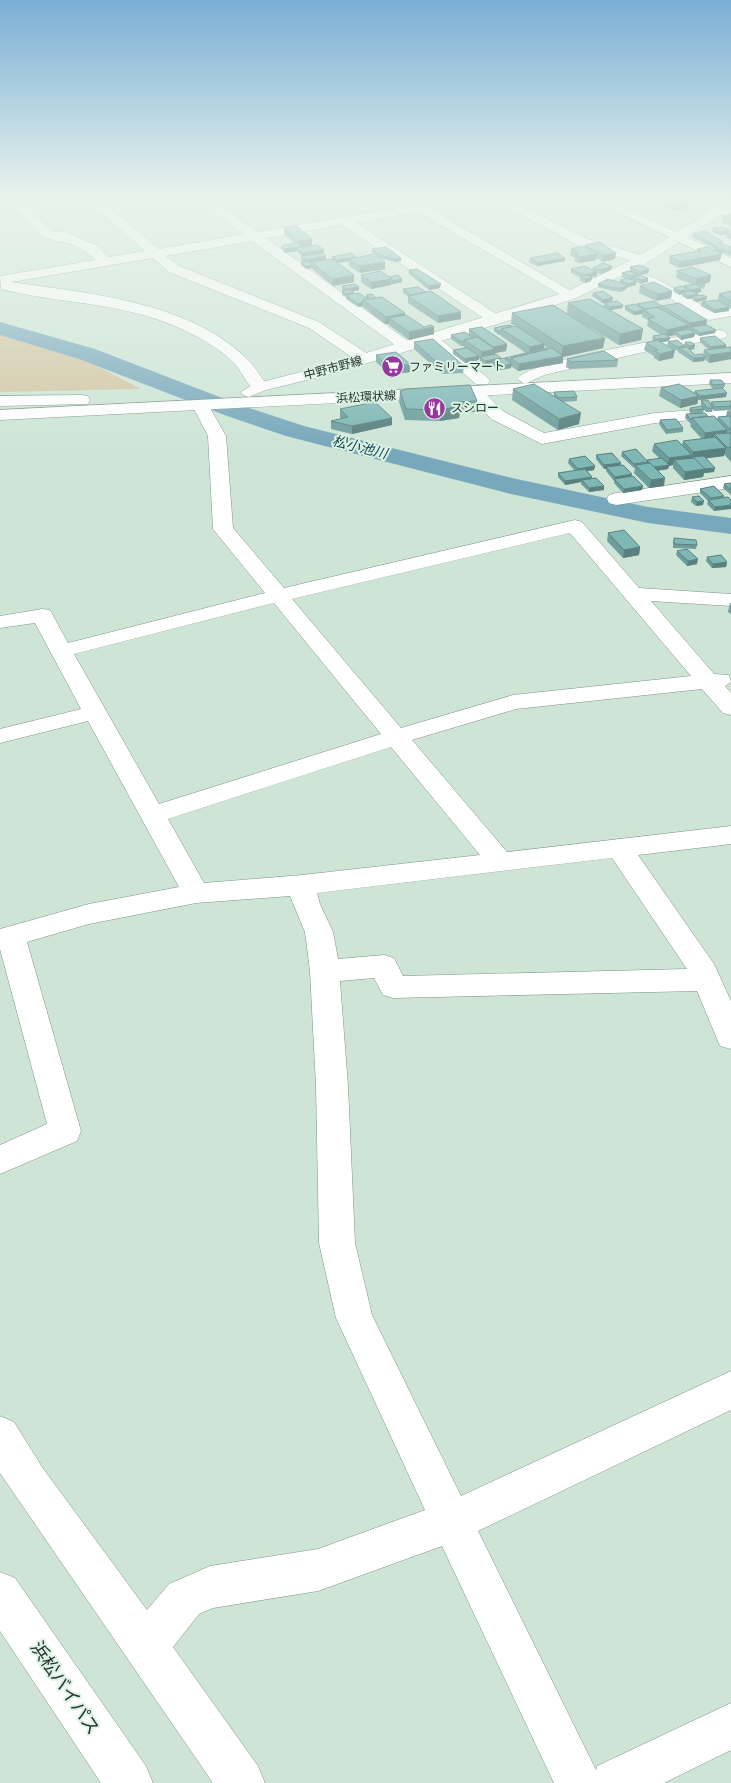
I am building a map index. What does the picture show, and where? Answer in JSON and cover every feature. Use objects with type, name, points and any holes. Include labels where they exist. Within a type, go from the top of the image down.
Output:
[{"type":"main road","points":[[200,281],[238,294],[314,325],[344,343],[365,359]]},
{"type":"main road","points":[[317,281],[407,347]]},
{"type":"main road","points":[[436,281],[496,320]]},
{"type":"main road","points":[[547,281],[571,295]]},
{"type":"main road","name":"中野市野線","points":[[248,394],[496,320],[571,295],[600,281]]},
{"type":"main road","points":[[525,379],[539,371],[650,345],[726,339],[725,325],[650,281]]},
{"type":"main road","points":[[0,284],[144,310],[173,320],[212,339],[231,352],[255,377],[248,394]]},
{"type":"main road","points":[[710,316],[731,312]]},
{"type":"main road","points":[[432,339],[478,386],[497,415],[542,439],[655,418],[731,412]]},
{"type":"main road","name":"浜松環状線","points":[[478,386],[525,379],[731,368]]},
{"type":"main road","name":"浜松環状線","points":[[3,409],[205,401],[248,394],[731,378]]},
{"type":"main road","name":"浜松環状線","points":[[3,409],[82,400],[169,396],[205,401]]},
{"type":"main road","points":[[205,401],[216,436],[223,530],[500,861]]},
{"type":"main road","points":[[0,431],[14,423],[3,409]]},
{"type":"main road","points":[[616,499],[731,482]]},
{"type":"main road","points":[[61,651],[278,596],[575,526],[634,594],[720,680],[731,708]]},
{"type":"main road","points":[[634,594],[731,600]]},
{"type":"main road","points":[[0,622],[42,615],[94,713],[196,893]]},
{"type":"main road","points":[[152,815],[396,737],[513,702],[554,696],[720,680]]},
{"type":"main road","points":[[0,736],[94,713]]},
{"type":"main road","points":[[0,1160],[65,1131],[5,937],[89,914],[196,893],[302,885],[731,835]]},
{"type":"main road","points":[[619,848],[708,980],[731,1037]]},
{"type":"main road","points":[[302,885],[306,904],[319,932],[325,971],[332,1086],[337,1243],[354,1318],[578,1783]]},
{"type":"main road","points":[[325,971],[384,966],[393,987],[708,980]]},
{"type":"main road","points":[[146,1646],[184,1599],[210,1587],[318,1570],[451,1522],[731,1390]]},
{"type":"main road","points":[[0,1436],[28,1480],[241,1783]]},
{"type":"main road","name":"浜松バイパス","points":[[0,1593],[129,1783]]},
{"type":"main road","points":[[614,1783],[731,1726]]},
{"type":"shaded area","points":[[0,331],[87,361],[141,389],[0,392]]},
{"type":"building","points":[[423,281],[437,281],[441,284],[429,286]]},
{"type":"building","points":[[604,281],[615,281],[628,285],[622,288],[613,288],[598,284]]},
{"type":"building","points":[[623,281],[636,281],[629,284]]},
{"type":"building","points":[[654,282],[672,291],[658,294],[640,286]]},
{"type":"building","points":[[701,283],[705,285],[696,284],[701,288],[691,290],[684,286]]},
{"type":"building","points":[[355,284],[359,287],[346,289],[342,286]]},
{"type":"building","points":[[682,286],[688,290],[680,291],[674,288]]},
{"type":"building","points":[[418,287],[426,292],[411,295],[403,289]]},
{"type":"building","points":[[350,289],[354,292],[346,294],[342,291]]},
{"type":"building","points":[[431,291],[461,312],[438,316],[408,296]]},
{"type":"building","points":[[603,291],[613,298],[603,300],[593,293]]},
{"type":"building","points":[[692,291],[698,294],[688,296],[683,292]]},
{"type":"building","points":[[731,291],[731,301],[719,294]]},
{"type":"building","points":[[359,293],[368,299],[358,304],[346,295]]},
{"type":"building","points":[[372,294],[376,298],[371,299],[366,295]]},
{"type":"building","points":[[703,295],[707,297],[697,299],[693,296]]},
{"type":"building","points":[[382,297],[405,313],[386,317],[363,300]]},
{"type":"building","points":[[590,299],[643,329],[620,334],[568,303]]},
{"type":"building","points":[[717,300],[729,307],[715,310],[702,302]]},
{"type":"building","points":[[617,301],[623,305],[610,307],[604,303]]},
{"type":"building","points":[[654,301],[662,306],[645,309],[637,304]]},
{"type":"building","points":[[679,303],[707,320],[690,323],[662,306]]},
{"type":"building","points":[[635,304],[644,310],[634,312],[625,306]]},
{"type":"building","points":[[553,305],[605,338],[563,346],[512,313]]},
{"type":"building","points":[[657,307],[689,325],[667,330],[648,319],[655,317],[643,310]]},
{"type":"building","points":[[406,315],[424,327],[431,325],[434,327],[409,332],[389,318]]},
{"type":"building","points":[[707,325],[716,330],[700,333],[691,327]]},
{"type":"building","points":[[512,326],[501,329],[500,332],[494,328]]},
{"type":"building","points":[[516,326],[544,344],[530,347],[501,329]]},
{"type":"building","points":[[482,327],[507,344],[493,347],[469,329]]},
{"type":"building","points":[[688,329],[695,333],[681,336],[675,332]]},
{"type":"building","points":[[465,332],[473,338],[462,342],[451,335]]},
{"type":"building","points":[[665,334],[670,338],[657,339],[653,336]]},
{"type":"building","points":[[715,336],[726,345],[711,347],[700,338]]},
{"type":"building","points":[[477,337],[495,349],[482,352],[464,340]]},
{"type":"building","points":[[433,339],[464,366],[442,367],[414,342]]},
{"type":"building","points":[[657,340],[675,350],[660,354],[655,351],[658,350],[646,343]]},
{"type":"building","points":[[677,340],[685,346],[678,347],[668,342]]},
{"type":"building","points":[[685,342],[691,342],[695,345],[689,346]]},
{"type":"building","points":[[687,347],[695,355],[702,354],[705,357],[694,358],[679,348]]},
{"type":"building","points":[[731,347],[731,352],[710,355],[704,350]]},
{"type":"building","points":[[467,348],[479,356],[465,359],[453,350]]},
{"type":"building","points":[[552,348],[563,356],[519,364],[511,358]]},
{"type":"building","points":[[548,349],[511,358],[511,360],[505,358]]},
{"type":"building","points":[[604,351],[618,360],[571,362],[567,359]]},
{"type":"building","points":[[396,352],[410,364],[390,368],[376,355]]},
{"type":"building","points":[[496,354],[501,358],[485,361],[480,357]]},
{"type":"building","points":[[504,358],[512,364],[500,366],[492,361]]},
{"type":"building","points":[[710,380],[721,380],[725,384],[713,385]]},
{"type":"building","points":[[534,384],[581,413],[559,419],[513,389]]},
{"type":"building","points":[[679,384],[699,396],[681,400],[661,388]]},
{"type":"building","points":[[470,385],[477,401],[458,402],[460,406],[440,410],[406,409],[400,391],[406,389]]},
{"type":"building","points":[[722,388],[727,393],[700,396],[695,391]]},
{"type":"building","points":[[574,391],[577,397],[558,398],[554,392]]},
{"type":"building","points":[[701,400],[708,400],[713,408],[707,408]]},
{"type":"building","points":[[731,401],[731,406],[715,407],[711,402]]},
{"type":"building","points":[[375,402],[392,418],[352,426],[331,421],[348,417],[340,409]]},
{"type":"building","points":[[702,406],[704,409],[692,410],[690,408]]},
{"type":"building","points":[[705,413],[708,416],[692,418],[691,420],[686,414]]},
{"type":"building","points":[[714,416],[727,430],[705,433],[692,418]]},
{"type":"building","points":[[731,416],[731,430],[718,417]]},
{"type":"building","points":[[676,419],[683,428],[667,430],[660,420]]},
{"type":"building","points":[[731,433],[731,447],[728,448],[714,434]]},
{"type":"building","points":[[715,437],[726,448],[693,452],[683,441]]},
{"type":"building","points":[[677,440],[692,455],[669,458],[654,444]]},
{"type":"building","points":[[636,449],[648,462],[634,464],[622,452]]},
{"type":"building","points":[[612,453],[621,463],[604,465],[596,455]]},
{"type":"building","points":[[585,456],[595,466],[578,469],[569,459]]},
{"type":"building","points":[[704,456],[715,468],[705,469],[693,457]]},
{"type":"building","points":[[662,458],[669,465],[654,467],[647,460]]},
{"type":"building","points":[[694,458],[705,469],[685,472],[674,460]]},
{"type":"building","points":[[650,463],[665,478],[651,480],[635,465]]},
{"type":"building","points":[[623,465],[632,474],[615,477],[606,467]]},
{"type":"building","points":[[585,469],[592,477],[565,481],[558,473]]},
{"type":"building","points":[[633,476],[643,486],[624,489],[614,479]]},
{"type":"building","points":[[596,478],[604,486],[589,488],[582,480]]},
{"type":"building","points":[[731,483],[731,490],[724,484]]},
{"type":"building","points":[[714,486],[724,496],[711,498],[700,489]]},
{"type":"building","points":[[699,496],[704,501],[697,502],[692,497]]},
{"type":"building","points":[[728,497],[731,500],[731,505],[715,507],[708,500]]},
{"type":"building","points":[[624,530],[640,547],[624,550],[608,533]]},
{"type":"building","points":[[674,538],[696,540],[697,545],[674,544]]},
{"type":"building","points":[[687,549],[698,559],[688,561],[677,551]]},
{"type":"building","points":[[721,555],[727,562],[713,564],[707,557]]},
{"type":"waterway","name":"松小池川","points":[[0,328],[87,354],[235,411],[295,431],[511,486],[648,515],[731,526]]},
{"type":"place","name":"ファミリーマート","points":[[393,367]]},
{"type":"place","name":"スシロー","points":[[435,408]]}]
